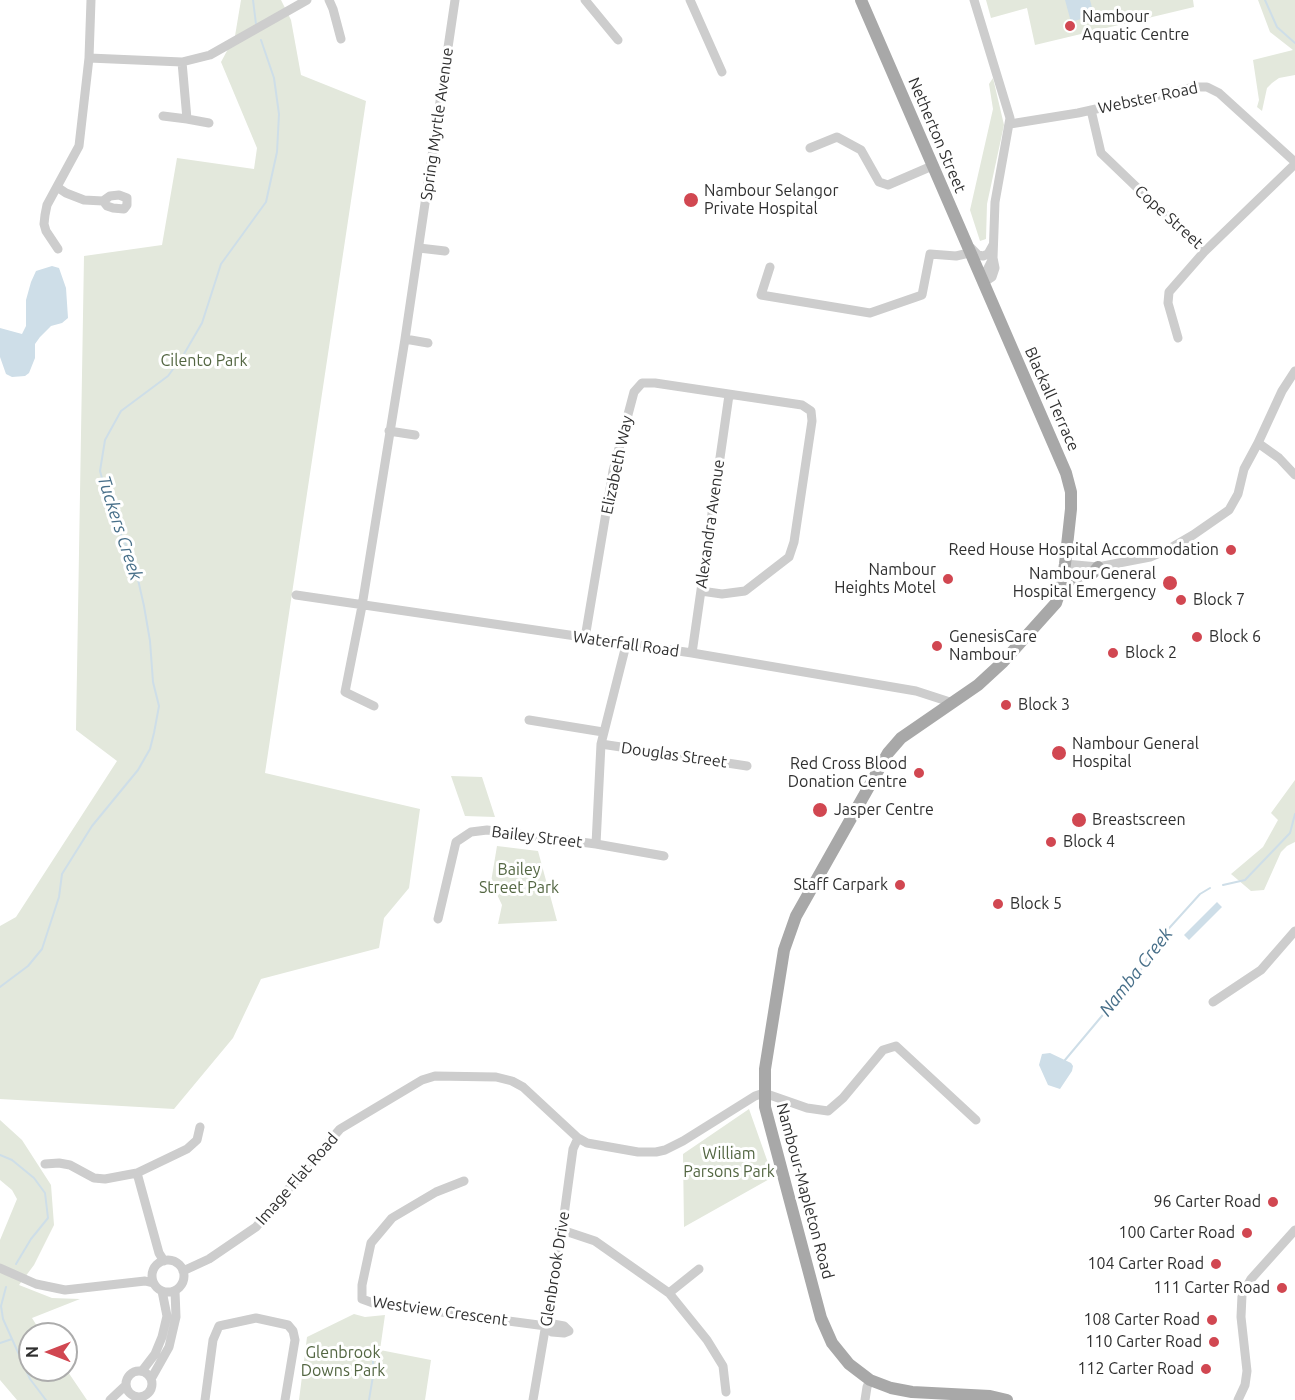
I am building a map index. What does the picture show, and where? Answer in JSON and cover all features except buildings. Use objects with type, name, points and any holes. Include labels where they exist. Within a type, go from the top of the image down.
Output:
[{"type":"main road","name":"Netherton Street","points":[[861,0],[981,279]]},
{"type":"main road","name":"Blackall Terrace","points":[[981,279],[1069,481],[1071,509],[1065,564]]},
{"type":"main road","name":"Nambour-Mapleton Road","points":[[1005,1400],[968,1394],[912,1392],[891,1388],[870,1380],[849,1364],[832,1342],[821,1318],[767,1118],[764,1093],[765,1069],[784,950],[796,915],[888,753],[901,738],[953,703],[1003,662],[1056,603],[1065,564]]},
{"type":"main road","points":[[1061,588],[1074,577],[1093,573],[1098,567]]},
{"type":"street","points":[[58,249],[44,224],[47,206],[79,146],[89,58],[91,0]]},
{"type":"street","points":[[89,58],[182,62],[210,55],[307,0]]},
{"type":"street","points":[[329,0],[341,39]]},
{"type":"street","name":"Spring Myrtle Avenue","points":[[374,706],[345,693],[362,606],[405,339],[455,0]]},
{"type":"street","points":[[585,0],[618,40]]},
{"type":"street","points":[[690,0],[722,72]]},
{"type":"street","points":[[974,0],[1010,113],[1010,124],[996,195],[993,258],[981,279]]},
{"type":"street","points":[[182,62],[187,119]]},
{"type":"street","name":"Webster Road","points":[[1010,124],[1091,110],[1195,87],[1207,87],[1219,93],[1295,163]]},
{"type":"street","name":"Cope Street","points":[[1091,110],[1101,153],[1204,252],[1295,163]]},
{"type":"street","points":[[163,116],[209,123]]},
{"type":"street","points":[[810,148],[837,136],[861,150],[879,182],[888,185],[932,166]]},
{"type":"street","points":[[57,187],[66,194],[84,200],[103,201]]},
{"type":"street","points":[[770,267],[761,295],[870,313],[922,295],[930,254],[960,256],[967,248],[981,256],[988,254],[993,245]]},
{"type":"street","points":[[419,248],[445,251]]},
{"type":"street","points":[[1178,338],[1168,303],[1169,292],[1204,252]]},
{"type":"street","points":[[405,339],[428,343]]},
{"type":"street","points":[[1065,564],[1098,567],[1128,562],[1160,553],[1215,522],[1232,507],[1238,494],[1244,469],[1282,391],[1295,371]]},
{"type":"street","name":"Elizabeth Way","points":[[585,638],[613,471],[634,392],[642,383],[656,383],[802,405],[810,411],[812,421],[794,542],[789,557],[745,591],[722,594],[701,591]]},
{"type":"street","name":"Alexandra Avenue","points":[[692,653],[729,395]]},
{"type":"street","points":[[389,431],[416,435]]},
{"type":"street","points":[[1258,443],[1279,458],[1295,475]]},
{"type":"street","name":"Waterfall Road","points":[[296,596],[692,653],[916,691],[953,703]]},
{"type":"street","points":[[596,844],[601,744],[626,645]]},
{"type":"street","points":[[529,720],[603,732]]},
{"type":"street","name":"Douglas Street","points":[[601,744],[747,766]]},
{"type":"street","name":"Bailey Street","points":[[438,919],[456,842],[471,832],[487,830],[596,844],[664,856]]},
{"type":"street","points":[[1213,1002],[1261,970],[1295,931]]},
{"type":"street","points":[[764,1093],[807,1108],[828,1111],[843,1098],[883,1050],[896,1046],[976,1120]]},
{"type":"street","name":"Image Flat Road","points":[[183,1271],[209,1259],[256,1227],[340,1129],[429,1077],[496,1077],[512,1081],[523,1087],[578,1138],[593,1145],[628,1151],[665,1150],[755,1096],[764,1093]]},
{"type":"street","points":[[45,1164],[70,1165],[94,1178],[105,1179],[136,1173],[187,1149],[197,1140],[200,1127]]},
{"type":"street","name":"Glenbrook Drive","points":[[533,1400],[562,1230],[573,1149],[578,1138]]},
{"type":"street","points":[[136,1173],[159,1253],[164,1261]]},
{"type":"street","name":"Westview Crescent","points":[[464,1181],[436,1192],[392,1218],[370,1243],[362,1285],[362,1299],[373,1303],[546,1326]]},
{"type":"street","points":[[562,1230],[595,1242],[669,1293],[707,1340],[723,1366],[726,1392]]},
{"type":"street","points":[[1238,1400],[1245,1385],[1247,1371],[1240,1308],[1242,1294],[1251,1279],[1295,1230]]},
{"type":"street","points":[[126,1385],[130,1398],[150,1398],[151,1378],[169,1347],[176,1317],[175,1291],[183,1282],[183,1271],[174,1261],[164,1261],[155,1267],[153,1283]]},
{"type":"street","points":[[0,1268],[36,1284],[65,1290],[145,1281],[153,1283],[162,1291],[167,1316],[155,1354],[142,1371],[130,1374],[126,1385],[110,1400]]},
{"type":"street","points":[[669,1293],[699,1269]]},
{"type":"street","points":[[162,1291],[175,1291]]},
{"type":"street","points":[[205,1400],[213,1340],[219,1326],[256,1318],[288,1325],[292,1331],[295,1340],[285,1400]]},
{"type":"street","points":[[142,1371],[151,1378]]},
{"type":"street","points":[[865,1400],[870,1380]]},
{"type":"green space","name":"Cilento Park","points":[[241,0],[281,0],[291,20],[301,75],[366,101],[265,773],[420,809],[409,888],[384,918],[379,948],[261,979],[233,1038],[174,1109],[0,1099],[0,926],[16,917],[117,761],[76,730],[84,256],[162,245],[177,158],[254,169],[257,148],[221,62],[235,36]]},
{"type":"green space","points":[[986,0],[1193,0],[1194,7],[1035,45],[1027,8],[991,18]]},
{"type":"green space","points":[[1258,0],[1295,0],[1295,75],[1279,78],[1267,88],[1262,111],[1257,107],[1259,100],[1253,60],[1293,50],[1270,32]]},
{"type":"green space","points":[[993,78],[1004,125],[987,204],[986,239],[980,241],[970,210],[993,109],[989,84]]},
{"type":"green space","points":[[451,776],[482,777],[495,817],[465,816]]},
{"type":"green space","points":[[1295,780],[1295,842],[1281,852],[1264,890],[1251,891],[1231,874],[1263,847],[1278,820],[1271,813]]},
{"type":"green space","name":"Bailey Street Park","points":[[497,846],[538,851],[557,921],[498,924],[502,905],[491,882]]},
{"type":"green space","name":"William Parsons Park","points":[[749,1109],[773,1177],[684,1227],[683,1154]]},
{"type":"green space","points":[[0,1120],[22,1140],[51,1185],[54,1225],[34,1265],[19,1285],[52,1298],[80,1299],[32,1318],[34,1322],[18,1322],[18,1382],[75,1382],[87,1400],[17,1400],[0,1380],[0,1240],[17,1199],[12,1190],[0,1180]]},
{"type":"green space","name":"Glenbrook Downs Park","points":[[354,1314],[365,1317],[385,1315],[380,1350],[431,1360],[425,1400],[299,1400],[307,1337]]},
{"type":"shaded area","points":[[1065,0],[1090,0],[1094,15],[1071,22]]},
{"type":"shaded area","points":[[52,266],[59,268],[66,288],[68,318],[62,323],[51,326],[35,344],[35,358],[29,373],[25,376],[12,377],[6,374],[0,357],[0,328],[22,334],[26,326],[26,300],[31,282],[36,271]]},
{"type":"shaded area","points":[[1217,902],[1222,907],[1189,940],[1184,935]]},
{"type":"shaded area","points":[[1050,1053],[1073,1066],[1060,1089],[1048,1085],[1039,1065],[1042,1054]]},
{"type":"waterway","name":"Tuckers Creek","points":[[253,0],[256,24]]},
{"type":"waterway","points":[[1265,0],[1277,27],[1295,43]]},
{"type":"waterway","name":"Tuckers Creek","points":[[0,987],[28,966],[42,949],[59,897],[62,874],[92,826],[138,770],[150,749],[159,706],[153,682],[150,641],[144,606],[134,562],[113,518],[100,471],[105,440],[121,411],[168,376],[184,354],[202,323],[221,264],[266,202],[277,152],[279,114],[274,78],[261,40]]},
{"type":"waterway","name":"Namba Creek","points":[[1223,885],[1245,880],[1290,833],[1295,814]]},
{"type":"waterway","name":"Namba Creek","points":[[1065,1060],[1143,967],[1153,946],[1200,894],[1210,888]]},
{"type":"waterway","name":"Tuckers Creek","points":[[0,1155],[12,1160],[34,1178],[45,1193],[48,1218],[31,1239],[16,1264]]},
{"type":"waterway","name":"Tuckers Creek","points":[[6,1287],[1,1306],[3,1319],[30,1379],[46,1400]]},
{"type":"waterway","points":[[0,1343],[12,1339]]},
{"type":"waterway","points":[[369,1400],[373,1376],[373,1356]]},
{"type":"place","name":"Nambour Aquatic Centre","points":[[1070,26]]},
{"type":"place","name":"Nambour Selangor Private Hospital","points":[[691,200]]},
{"type":"place","name":"Reed House Hospital Accommodation","points":[[1231,550]]},
{"type":"place","name":"Nambour Heights Motel","points":[[948,579]]},
{"type":"place","name":"Nambour General Hospital Emergency","points":[[1170,583]]},
{"type":"place","name":"Block 7","points":[[1181,600]]},
{"type":"place","name":"Block 6","points":[[1197,637]]},
{"type":"place","name":"GenesisCare Nambour","points":[[937,646]]},
{"type":"place","name":"Block 2","points":[[1113,653]]},
{"type":"place","name":"Block 3","points":[[1006,705]]},
{"type":"place","name":"Nambour General Hospital","points":[[1059,753]]},
{"type":"place","name":"Red Cross Blood Donation Centre","points":[[919,773]]},
{"type":"place","name":"Jasper Centre","points":[[820,810]]},
{"type":"place","name":"Breastscreen","points":[[1079,820]]},
{"type":"place","name":"Block 4","points":[[1051,842]]},
{"type":"place","name":"Staff Carpark","points":[[900,885]]},
{"type":"place","name":"Block 5","points":[[998,904]]},
{"type":"place","name":"96 Carter Road","points":[[1273,1202]]},
{"type":"place","name":"100 Carter Road","points":[[1247,1233]]},
{"type":"place","name":"104 Carter Road","points":[[1216,1264]]},
{"type":"place","name":"111 Carter Road","points":[[1282,1288]]},
{"type":"place","name":"108 Carter Road","points":[[1212,1320]]},
{"type":"place","name":"110 Carter Road","points":[[1214,1342]]},
{"type":"place","name":"112 Carter Road","points":[[1206,1369]]}]
